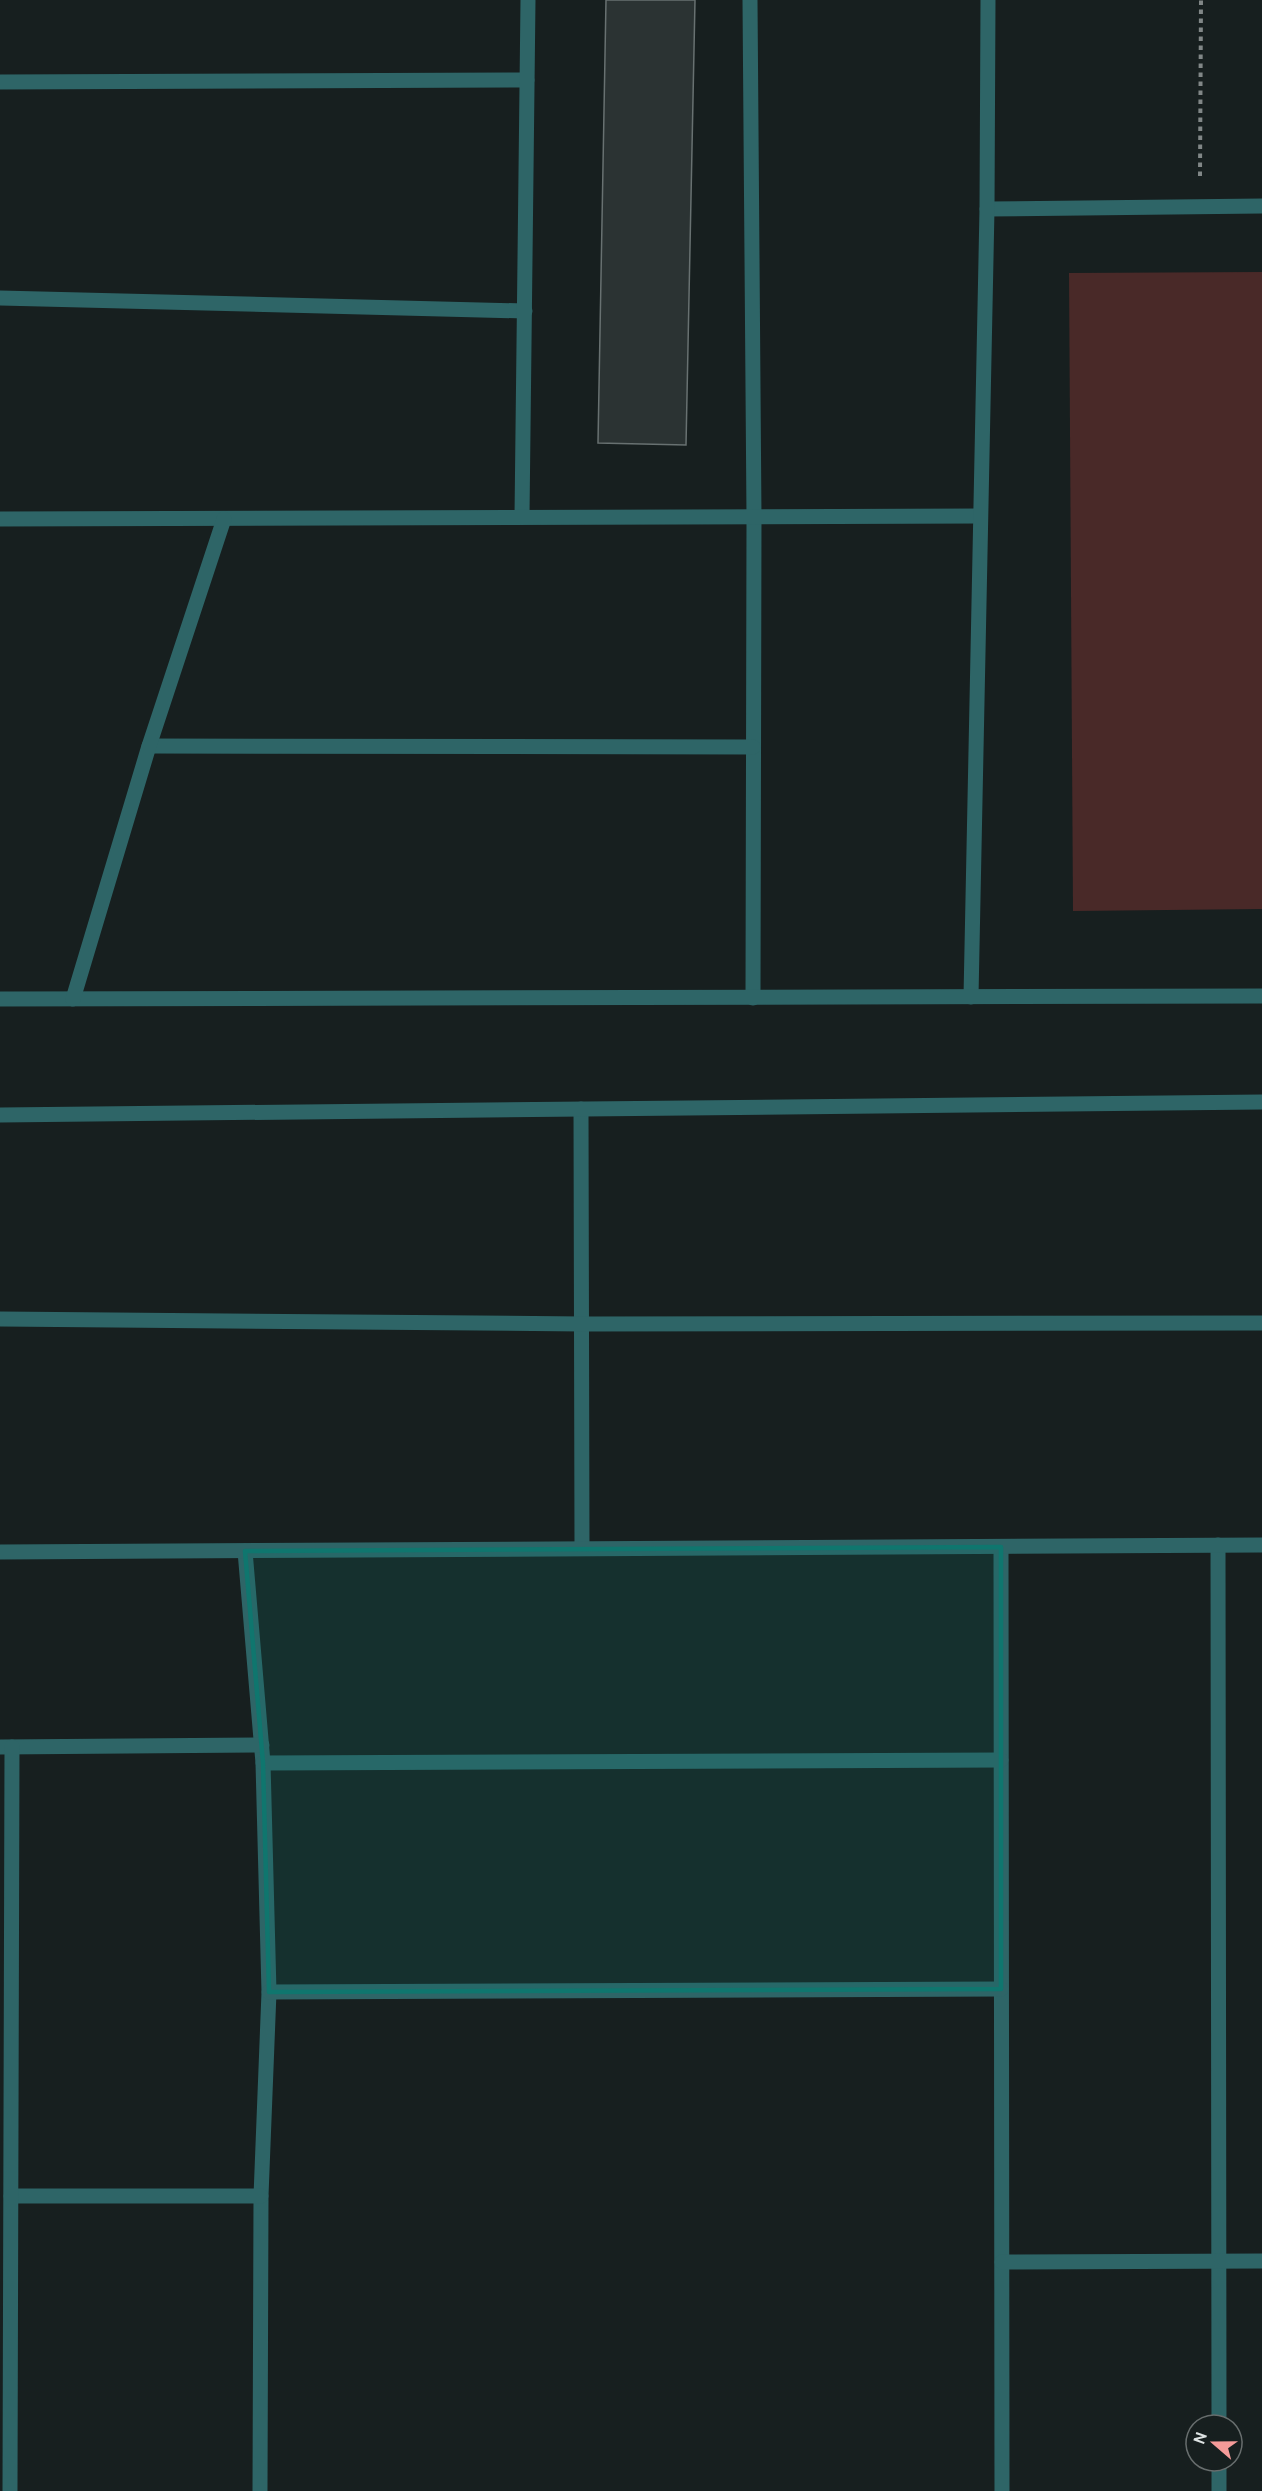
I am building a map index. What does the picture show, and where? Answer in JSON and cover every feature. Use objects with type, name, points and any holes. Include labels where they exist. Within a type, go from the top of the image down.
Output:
[{"type":"street","points":[[522,518],[528,0]]},
{"type":"street","points":[[750,0],[754,517],[753,998]]},
{"type":"street","points":[[972,997],[987,209],[988,0]]},
{"type":"street","points":[[0,82],[527,80]]},
{"type":"street","points":[[987,209],[1262,206]]},
{"type":"street","points":[[0,298],[525,311]]},
{"type":"street","points":[[0,519],[980,516]]},
{"type":"street","points":[[73,999],[149,746],[224,519]]},
{"type":"street","points":[[149,746],[753,747]]},
{"type":"street","points":[[0,999],[1262,996]]},
{"type":"street","points":[[0,1115],[1262,1102]]},
{"type":"street","points":[[581,1109],[582,1548]]},
{"type":"street","points":[[0,1319],[583,1324],[1262,1323]]},
{"type":"street","points":[[1218,1545],[1219,2413]]},
{"type":"street","points":[[0,1552],[1262,1545]]},
{"type":"street","points":[[1000,1547],[1002,2491]]},
{"type":"street","points":[[245,1551],[263,1763],[269,1992],[261,2196],[260,2491]]},
{"type":"street","points":[[10,2491],[5,2358],[11,2196],[6,1747],[262,1745]]},
{"type":"street","points":[[263,1763],[1000,1760]]},
{"type":"street","points":[[269,1992],[1001,1989]]},
{"type":"street","points":[[11,2196],[261,2196]]},
{"type":"street","points":[[1002,2262],[1262,2261]]},
{"type":"street","points":[[1219,2473],[1219,2491]]},
{"type":"path","points":[[1199,207],[1201,0]]},
{"type":"highlighted area","points":[[1001,1547],[1001,1989],[269,1992],[263,1763],[245,1551]]},
{"type":"shaded area","points":[[1262,272],[1262,909],[1073,911],[1069,273]]},
{"type":"building","points":[[606,0],[695,0],[686,445],[598,443]]}]
